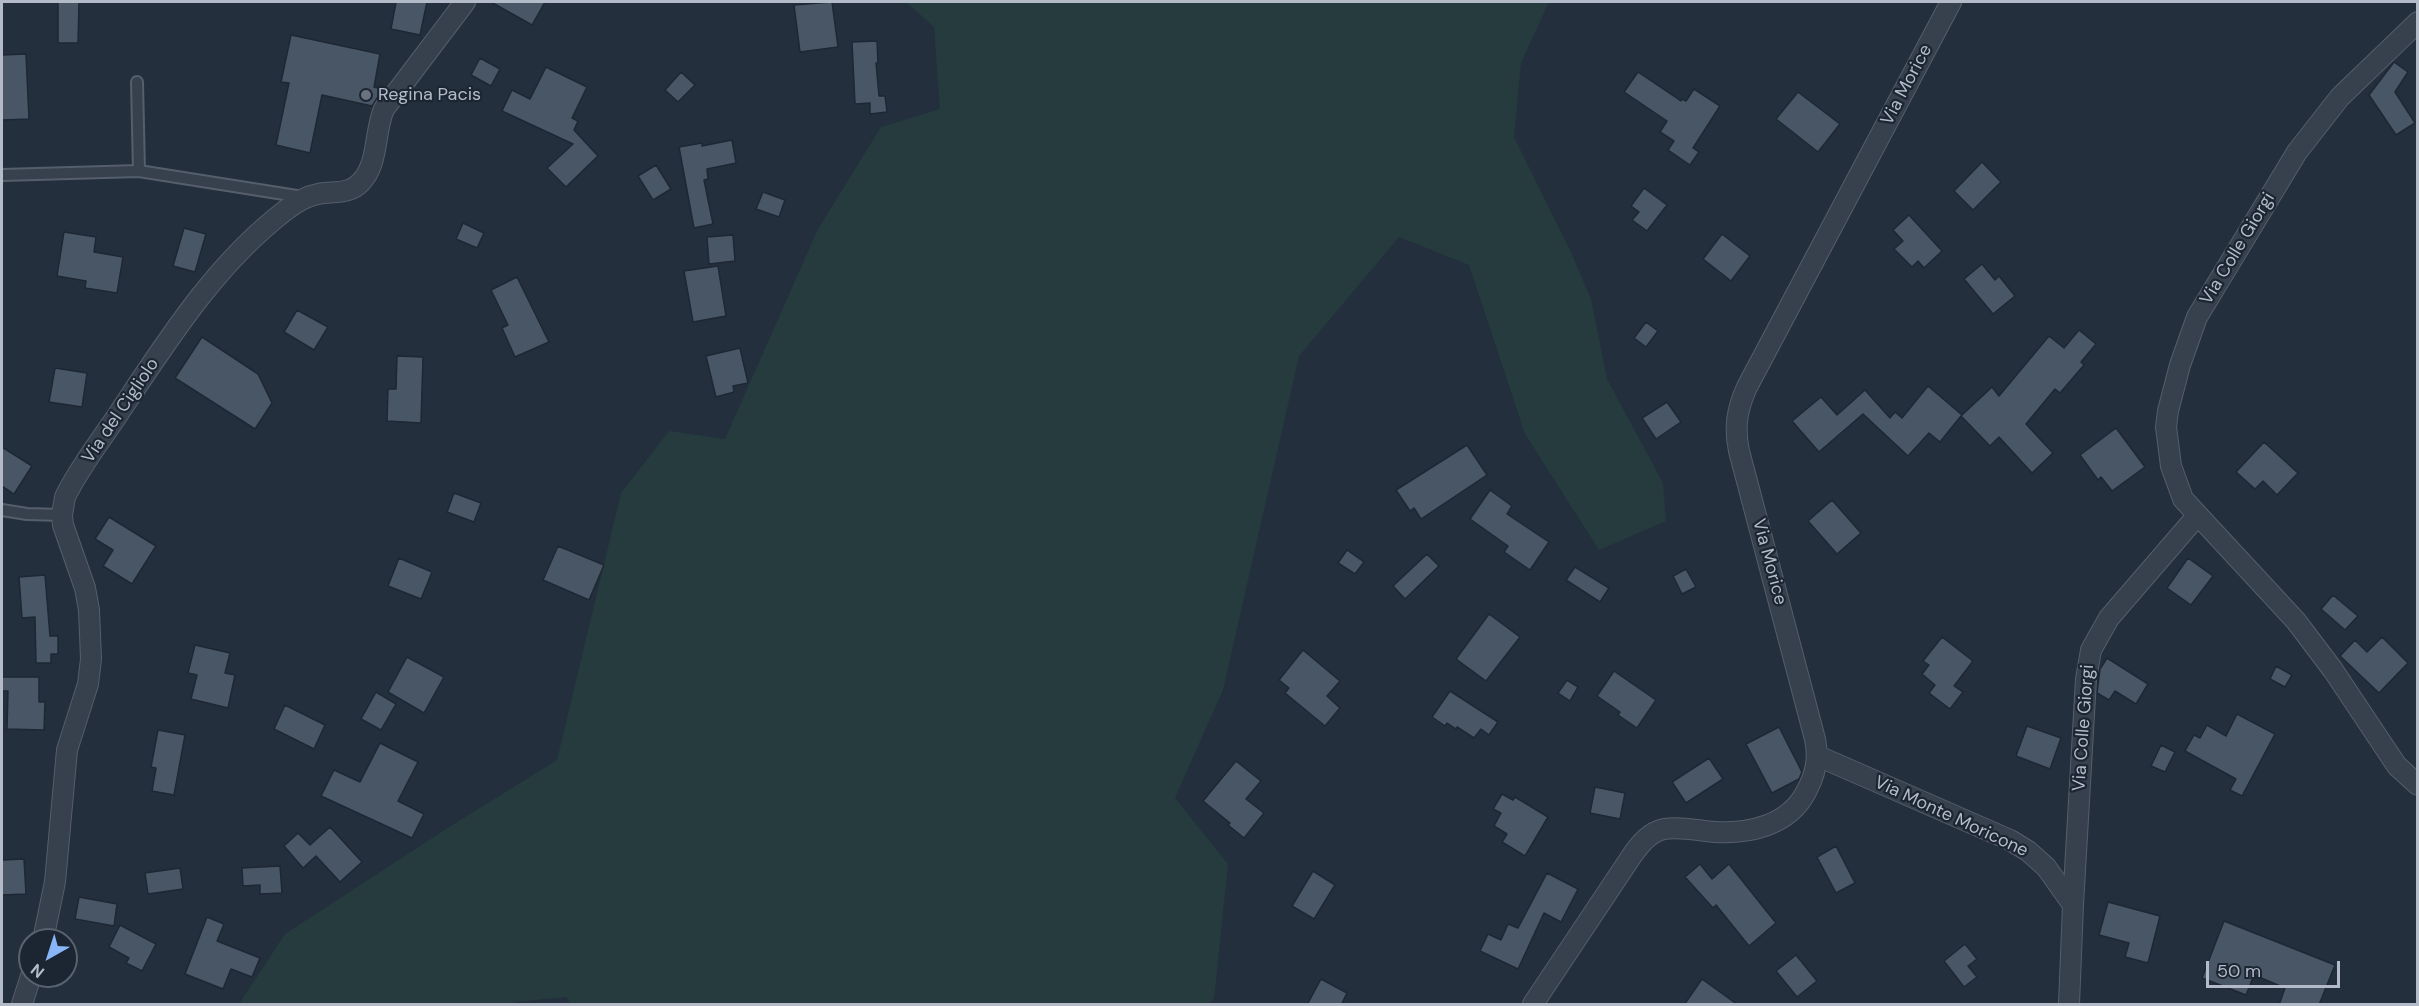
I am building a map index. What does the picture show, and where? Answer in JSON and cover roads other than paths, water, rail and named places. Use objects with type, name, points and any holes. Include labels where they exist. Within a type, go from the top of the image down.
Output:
[{"type":"street","name":"Via del Cigliolo","points":[[45,928],[56,872],[67,750],[88,684],[91,659],[89,610],[85,588],[67,540],[62,514],[65,497],[149,368],[234,257],[286,210],[306,198],[346,191],[362,182],[374,155],[379,122],[384,110],[465,2]]},
{"type":"street","name":"Via Morice","points":[[1533,1005],[1633,854],[1647,838],[1664,829],[1730,832],[1758,829],[1791,812],[1801,801],[1812,779],[1818,756],[1814,731],[1739,451],[1736,424],[1748,387],[1951,2]]},
{"type":"street","name":"Via Colle Giorgi","points":[[2418,22],[2340,97],[2311,131],[2211,292],[2193,326],[2169,405],[2166,437],[2171,466],[2179,491],[2197,516],[2296,621],[2397,766],[2418,785]]},
{"type":"street","name":"Via Colle Giorgi","points":[[2073,905],[2086,679],[2091,650],[2115,610],[2197,516]]},
{"type":"street","name":"Via Monte Moricone","points":[[1818,756],[2019,845],[2046,867],[2073,905]]},
{"type":"street","points":[[2069,1005],[2073,905]]},
{"type":"street","points":[[22,1005],[28,988]]},
{"type":"lane","points":[[137,82],[139,171]]},
{"type":"lane","points":[[2,175],[139,171],[306,198]]},
{"type":"lane","points":[[2,510],[27,514],[62,514]]},
{"type":"place","name":"Regina Pacis","points":[[366,95]]}]
